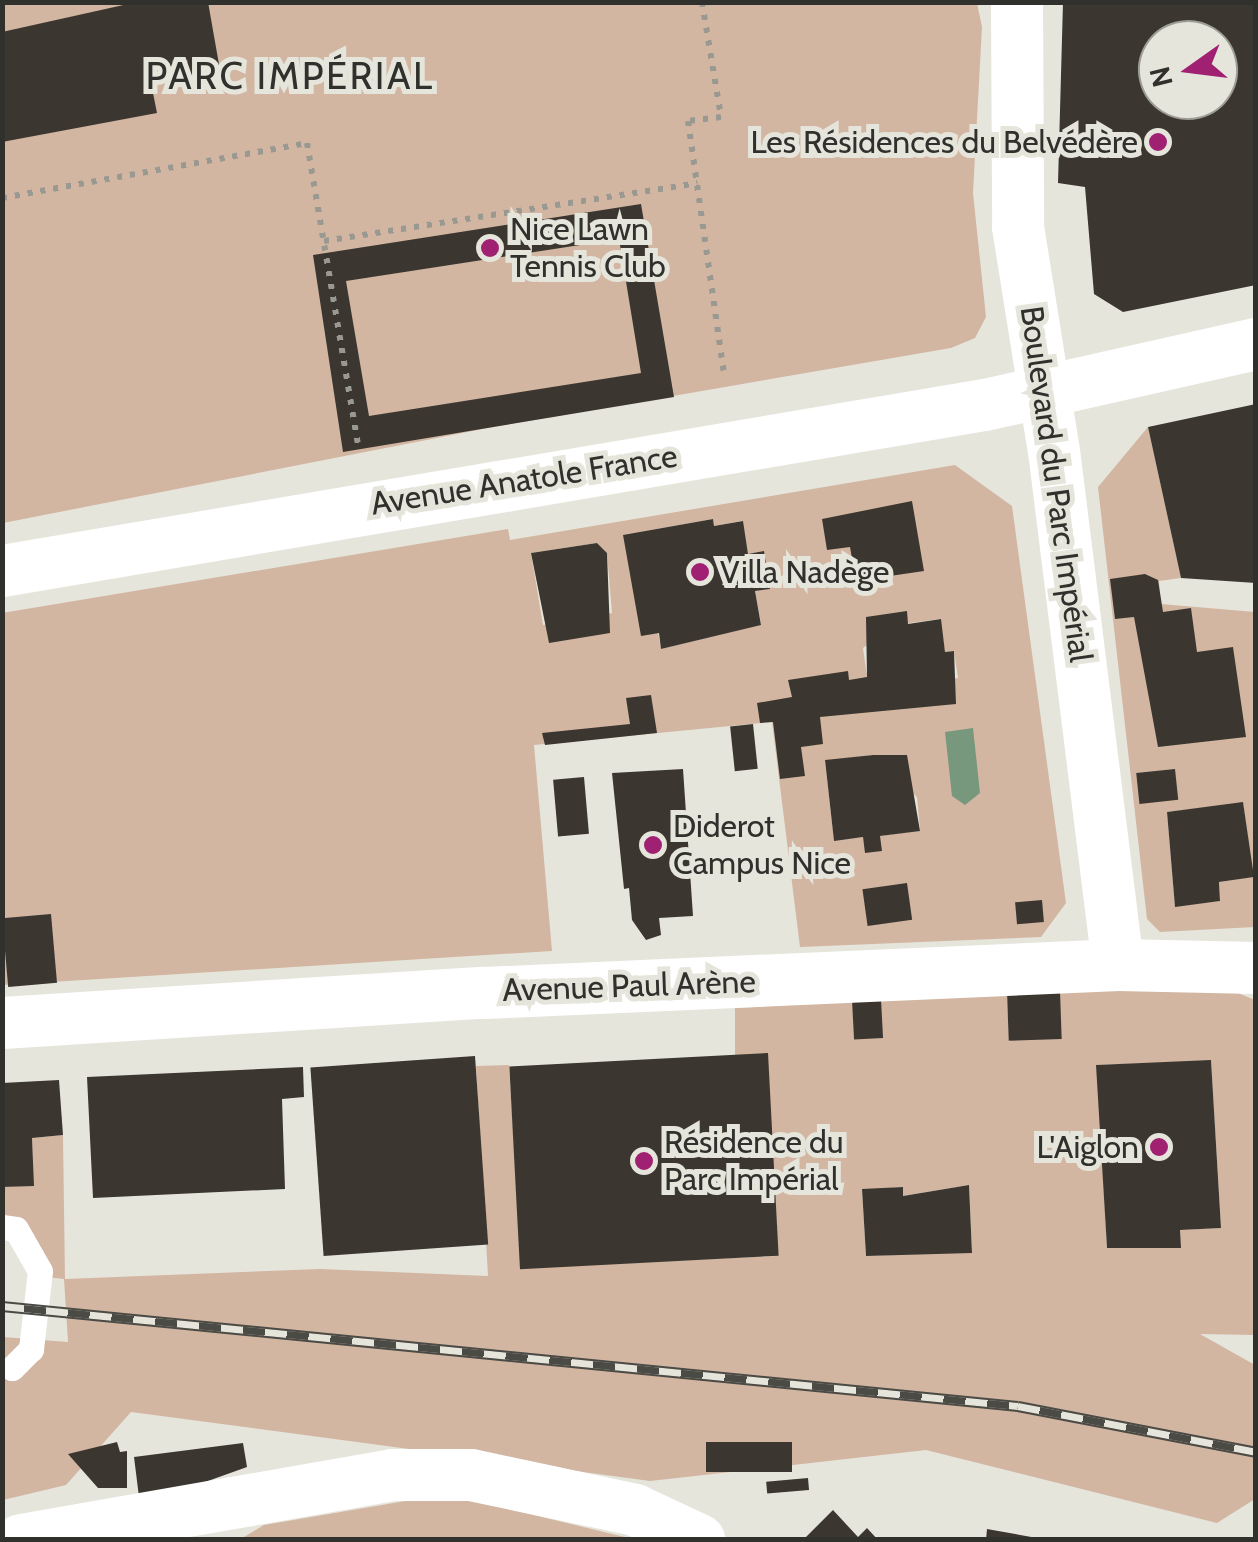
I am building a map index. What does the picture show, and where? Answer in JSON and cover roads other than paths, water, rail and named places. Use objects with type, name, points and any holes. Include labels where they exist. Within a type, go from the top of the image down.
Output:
[{"type":"street","name":"Boulevard du Parc Impérial","points":[[1017,2],[1018,228],[1046,392],[1118,965]]},
{"type":"street","name":"Avenue Anatole France","points":[[2,571],[1046,392],[1256,344]]},
{"type":"street","name":"Avenue Paul Arène","points":[[2,1023],[484,993],[1118,965],[1256,968]]},
{"type":"street","points":[[21,1540],[174,1527],[392,1475],[471,1475],[634,1510],[699,1540]]},
{"type":"lane","points":[[2,1226],[16,1229],[40,1271],[30,1349],[12,1368]]},
{"type":"railway","points":[[2,1306],[1018,1406],[1256,1452]]},
{"type":"place","name":"Les Résidences du Belvédère","points":[[1158,142]]},
{"type":"place","name":"Nice Lawn Tennis Club","points":[[490,248]]},
{"type":"place","name":"Villa Nadège","points":[[700,572]]},
{"type":"place","name":"Diderot Campus Nice","points":[[653,845]]},
{"type":"place","name":"L'Aiglon","points":[[1159,1147]]},
{"type":"place","name":"Résidence du Parc Impérial","points":[[644,1161]]},
{"type":"district","name":"PARC IMPÉRIAL","points":[[290,76]]}]
